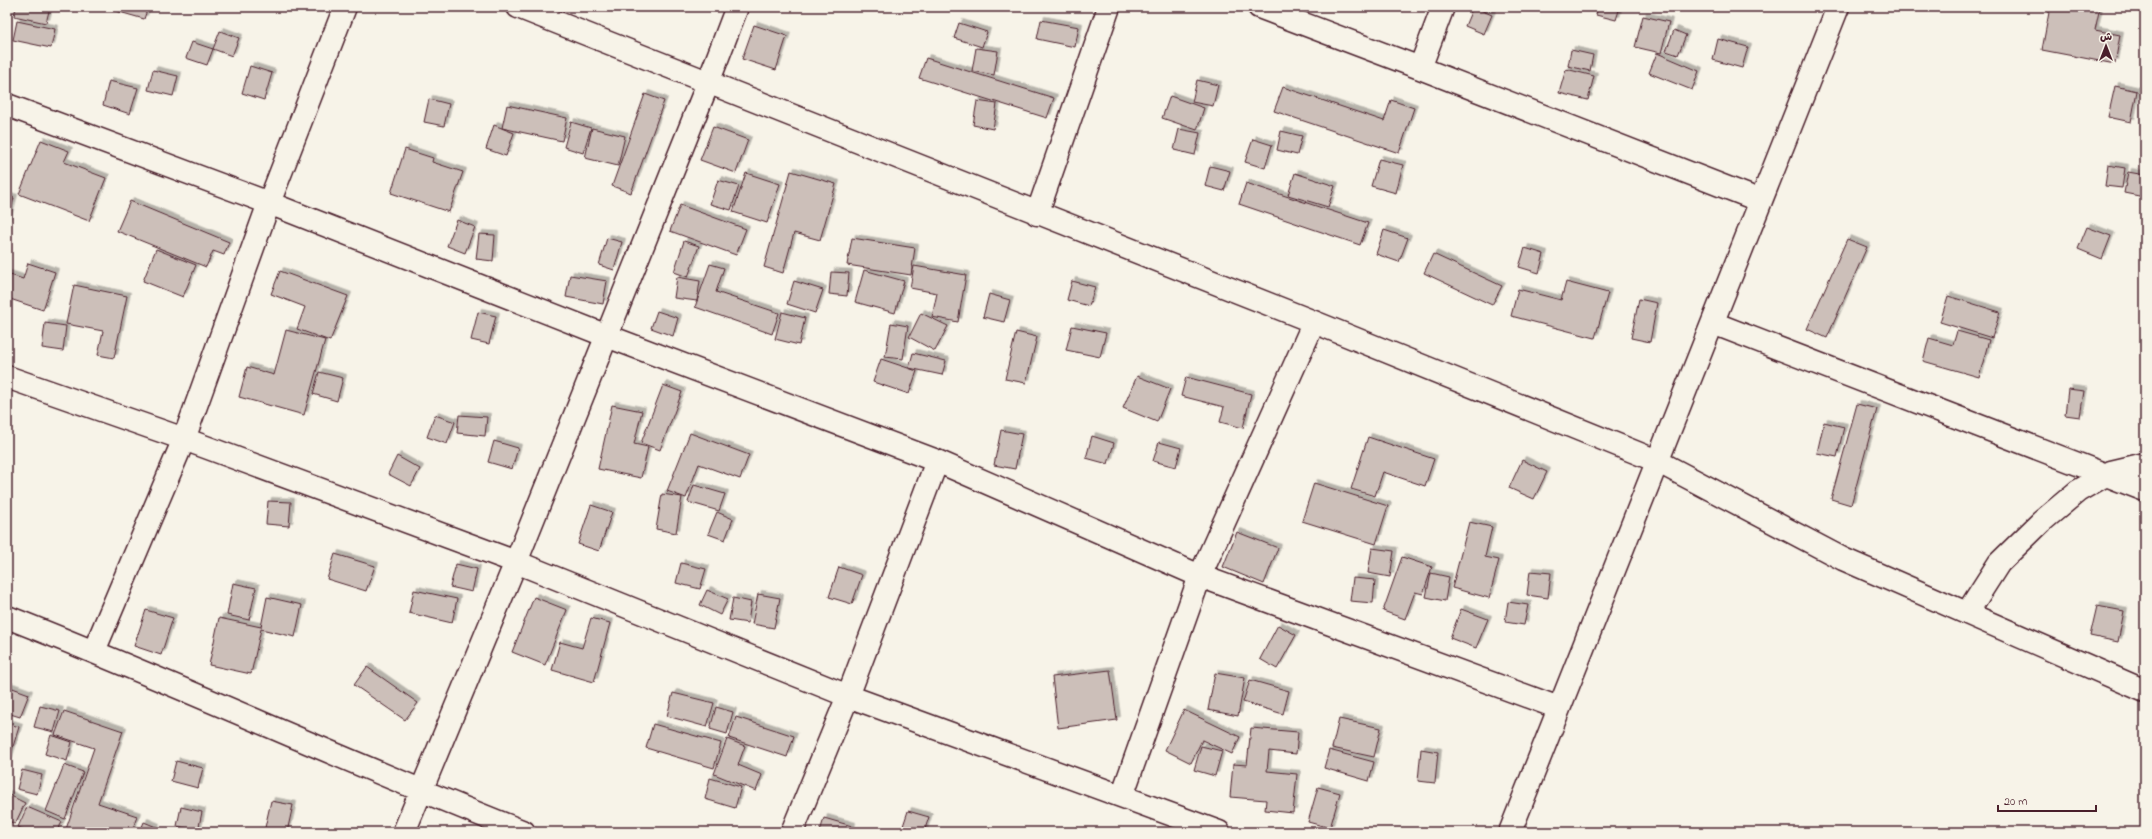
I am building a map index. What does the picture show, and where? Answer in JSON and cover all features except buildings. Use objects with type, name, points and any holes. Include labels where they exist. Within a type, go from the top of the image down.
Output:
[{"type":"street","points":[[94,651],[184,439],[269,203],[346,7]]},
{"type":"street","points":[[518,7],[1037,214],[1314,322],[1657,461],[1843,559],[2145,691]]},
{"type":"street","points":[[404,832],[516,562],[737,7]]},
{"type":"street","points":[[1037,214],[1109,7]]},
{"type":"street","points":[[1259,7],[1761,201]]},
{"type":"street","points":[[1420,68],[1443,7]]},
{"type":"street","points":[[1510,832],[1838,7]]},
{"type":"street","points":[[7,105],[269,203],[606,336],[937,461],[1200,576],[1559,708]]},
{"type":"street","points":[[1122,796],[1200,576],[1314,322]]},
{"type":"street","points":[[1712,323],[2145,490]]},
{"type":"street","points":[[7,377],[184,439],[516,562],[848,696],[1219,832]]},
{"type":"street","points":[[792,832],[848,696],[937,461]]},
{"type":"street","points":[[1967,613],[1999,562],[2041,522],[2078,491],[2112,472],[2145,464]]},
{"type":"street","points":[[7,617],[94,651],[420,791],[524,832]]}]
